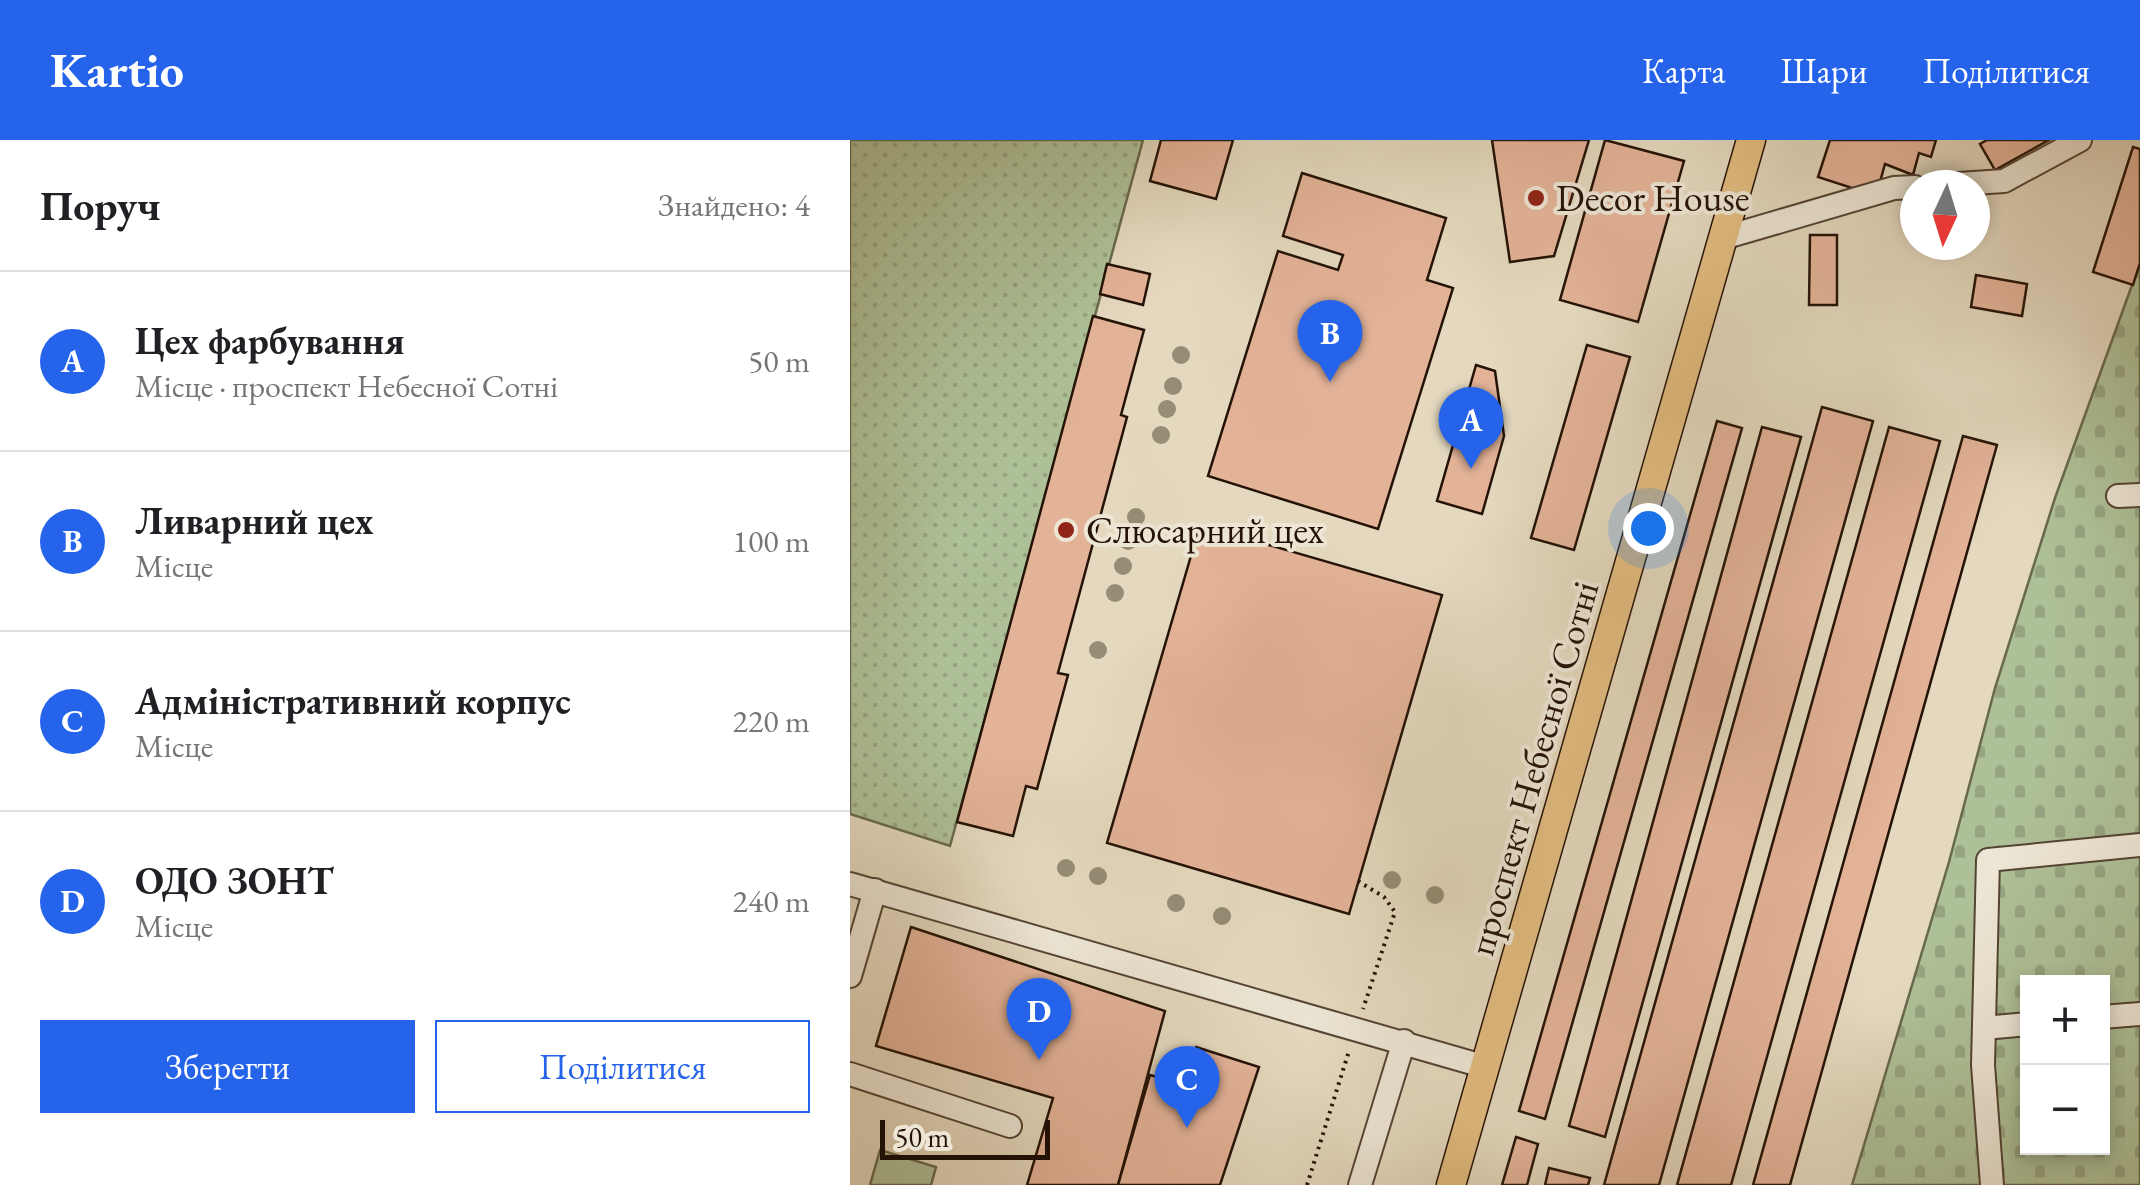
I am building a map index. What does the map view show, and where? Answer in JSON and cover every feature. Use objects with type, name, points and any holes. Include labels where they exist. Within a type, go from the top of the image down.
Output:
[{"type":"main road","name":"проспект Небесної Сотні","points":[[1451,1185],[1751,140]]},
{"type":"lane","points":[[1990,182],[2004,181],[2080,140]]},
{"type":"lane","points":[[1723,238],[1900,188]]},
{"type":"lane","points":[[1992,1185],[1984,1028],[1988,860],[2140,845]]},
{"type":"lane","points":[[850,884],[1486,1067]]},
{"type":"lane","points":[[850,976],[875,890]]},
{"type":"lane","points":[[2110,1016],[2140,1014]]},
{"type":"lane","points":[[1984,1028],[2020,1025]]},
{"type":"lane","points":[[1360,1185],[1404,1041]]},
{"type":"lane","points":[[850,1074],[1010,1126]]},
{"type":"green space","points":[[850,140],[1143,140],[950,846],[850,814]]},
{"type":"green space","points":[[2140,263],[2140,1185],[1852,1185],[1949,862],[1995,688],[2055,498]]},
{"type":"green space","points":[[880,1150],[936,1167],[931,1185],[870,1185]]},
{"type":"building","points":[[1161,140],[1233,140],[1216,199],[1150,181]]},
{"type":"building","name":"Decor House","points":[[1492,140],[1589,140],[1554,256],[1510,262]]},
{"type":"building","points":[[1605,140],[1684,161],[1638,322],[1560,300]]},
{"type":"building","points":[[1830,140],[1936,140],[1931,157],[1919,153],[1914,170],[1885,164],[1880,182],[1855,189],[1818,177]]},
{"type":"building","points":[[1987,140],[2049,140],[1995,170],[1980,144]]},
{"type":"building","points":[[2133,147],[2140,149],[2140,263],[2133,285],[2093,272]]},
{"type":"building","points":[[1302,173],[1446,218],[1427,280],[1453,288],[1378,529],[1208,476],[1278,251],[1338,270],[1343,255],[1283,236]]},
{"type":"building","points":[[1810,235],[1837,235],[1837,305],[1809,305]]},
{"type":"building","points":[[1107,264],[1150,274],[1143,305],[1100,294]]},
{"type":"building","points":[[1976,275],[2027,284],[2022,316],[1971,307]]},
{"type":"building","name":"Слюсарний цех","points":[[1093,316],[1144,330],[1121,415],[1127,417],[1058,673],[1068,675],[1037,789],[1026,786],[1013,836],[957,822]]},
{"type":"building","points":[[1587,345],[1630,357],[1574,550],[1531,538]]},
{"type":"building","points":[[1476,365],[1495,371],[1504,436],[1482,514],[1437,501]]},
{"type":"building","points":[[1822,407],[1873,421],[1659,1185],[1604,1185]]},
{"type":"building","points":[[1717,421],[1742,428],[1545,1119],[1519,1111]]},
{"type":"building","points":[[1762,427],[1801,437],[1605,1137],[1569,1126]]},
{"type":"building","points":[[1889,427],[1940,441],[1731,1185],[1677,1185]]},
{"type":"building","points":[[1963,436],[1997,445],[1790,1185],[1753,1185]]},
{"type":"building","points":[[1200,525],[1442,595],[1349,914],[1107,843]]},
{"type":"building","points":[[911,927],[1165,1011],[1118,1185],[1027,1185],[1053,1098],[876,1046]]},
{"type":"building","points":[[1196,1047],[1259,1067],[1220,1185],[1118,1185],[1150,1075],[1178,1082]]},
{"type":"building","points":[[1516,1137],[1538,1144],[1527,1185],[1502,1185]]},
{"type":"building","points":[[1549,1168],[1590,1178],[1588,1185],[1545,1185]]},
{"type":"place","name":"Decor House","points":[[1536,198]]},
{"type":"place","name":"Ливарний цех","points":[[1330,382]]},
{"type":"place","name":"Цех фарбування","points":[[1471,469]]},
{"type":"place","name":"Слюсарний цех","points":[[1066,530]]},
{"type":"place","name":"ОДО ЗОНТ","points":[[1039,1060]]},
{"type":"place","name":"Адміністративний корпус","points":[[1187,1128]]}]
